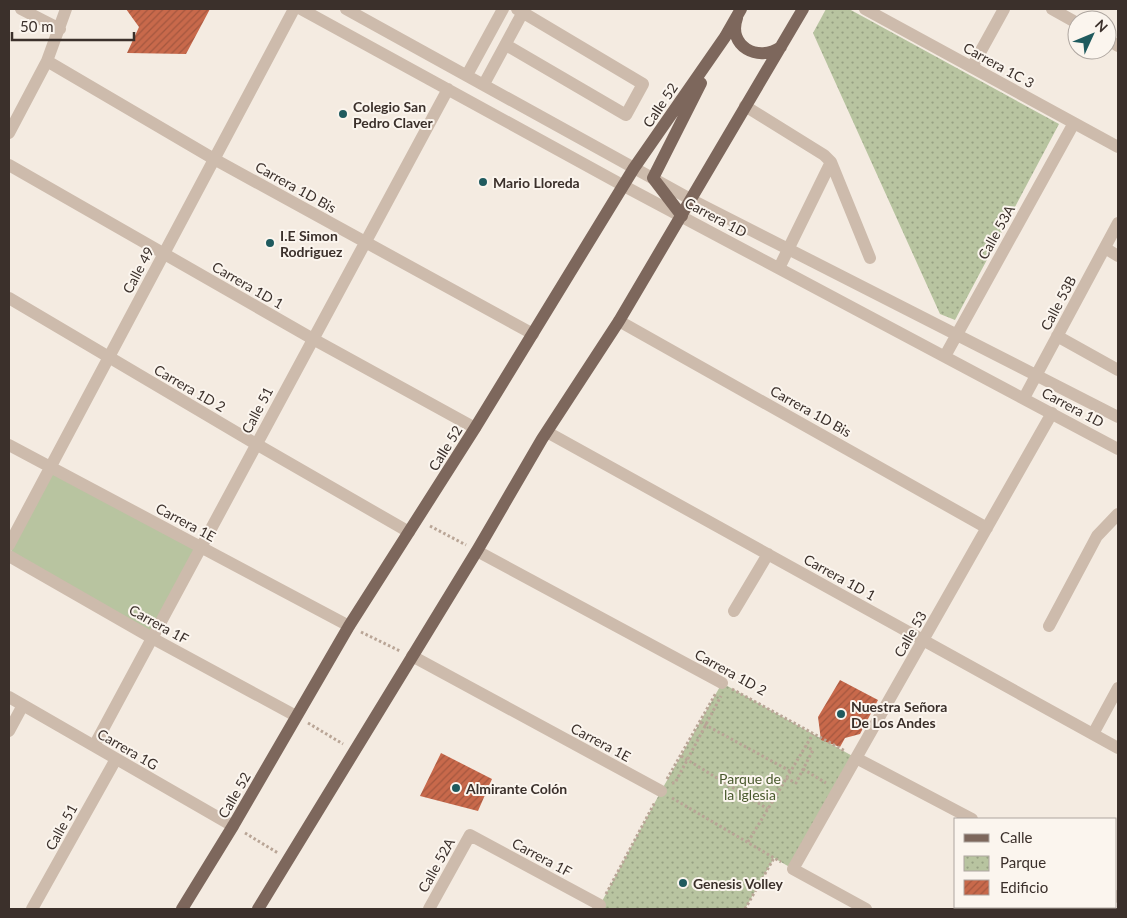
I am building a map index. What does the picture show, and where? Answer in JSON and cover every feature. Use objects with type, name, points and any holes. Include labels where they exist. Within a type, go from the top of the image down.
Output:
[{"type":"main road","points":[[258,909],[477,551],[547,432],[619,320],[692,200],[803,9]]},
{"type":"main road","points":[[740,11],[735,28],[736,36],[740,43],[752,52],[768,54],[781,46],[786,40]]},
{"type":"main road","name":"Calle 52","points":[[182,909],[233,826],[349,626],[475,428],[634,168],[725,37],[740,11]]},
{"type":"main road","points":[[682,216],[652,178],[725,37]]},
{"type":"street","points":[[21,9],[60,29]]},
{"type":"street","points":[[9,133],[47,61],[66,9]]},
{"type":"street","name":"Calle 49","points":[[9,545],[294,9]]},
{"type":"street","name":"Carrera 1D","points":[[301,9],[624,186],[1118,449]]},
{"type":"street","name":"Carrera 1D","points":[[346,9],[692,200],[1118,417]]},
{"type":"street","points":[[467,75],[502,9]]},
{"type":"street","name":"Carrera 1C 3","points":[[865,9],[1118,147]]},
{"type":"street","points":[[972,67],[1004,9]]},
{"type":"street","points":[[1052,9],[1067,17]]},
{"type":"street","points":[[484,84],[506,45],[520,11],[643,84],[626,115],[506,45]]},
{"type":"street","name":"Carrera 1D Bis","points":[[47,61],[214,159],[532,334]]},
{"type":"street","name":"Calle 51","points":[[94,746],[448,89]]},
{"type":"street","points":[[745,106],[824,155],[831,162],[870,258]]},
{"type":"street","name":"Calle 53A","points":[[945,356],[1074,123]]},
{"type":"street","points":[[779,268],[831,162]]},
{"type":"street","name":"Carrera 1D 1","points":[[9,165],[313,339],[475,428]]},
{"type":"street","name":"Calle 53B","points":[[1024,398],[1118,223]]},
{"type":"street","points":[[1105,248],[1118,256]]},
{"type":"street","name":"Carrera 1D 2","points":[[9,298],[409,532]]},
{"type":"street","name":"Carrera 1D Bis","points":[[619,320],[987,528]]},
{"type":"street","points":[[1057,336],[1118,370]]},
{"type":"street","name":"Calle 53","points":[[866,909],[793,869],[1052,414]]},
{"type":"street","name":"Carrera 1D 1","points":[[547,432],[1118,748]]},
{"type":"street","name":"Carrera 1E","points":[[9,445],[349,626]]},
{"type":"street","points":[[1049,626],[1097,536],[1118,514]]},
{"type":"street","name":"Carrera 1D 2","points":[[477,551],[722,687]]},
{"type":"street","points":[[734,611],[768,554]]},
{"type":"street","name":"Carrera 1F","points":[[9,556],[152,638],[296,716]]},
{"type":"street","name":"Carrera 1E","points":[[412,656],[663,787]]},
{"type":"street","points":[[1093,734],[1118,688]]},
{"type":"street","name":"Carrera 1G","points":[[9,697],[233,826]]},
{"type":"street","points":[[9,731],[23,706]]},
{"type":"street","points":[[856,758],[970,818]]},
{"type":"street","name":"Calle 51","points":[[32,909],[116,759]]},
{"type":"street","name":"Carrera 1F","points":[[470,835],[599,907]]},
{"type":"street","name":"Calle 52A","points":[[429,909],[470,835]]},
{"type":"path","points":[[417,519],[477,551]]},
{"type":"path","points":[[349,626],[412,656]]},
{"type":"path","points":[[663,787],[675,783],[722,687]]},
{"type":"path","name":"Carrera 1D 2","points":[[722,687],[856,758]]},
{"type":"path","points":[[296,716],[355,750]]},
{"type":"path","points":[[700,722],[790,771]]},
{"type":"path","points":[[748,842],[813,734]]},
{"type":"path","points":[[786,778],[796,783],[813,750],[805,746]]},
{"type":"path","points":[[680,756],[768,809]]},
{"type":"path","points":[[803,769],[838,790]]},
{"type":"path","points":[[663,787],[774,858],[745,909]]},
{"type":"path","points":[[233,826],[288,859]]},
{"type":"green space","points":[[826,9],[849,9],[1059,124],[955,320],[940,314],[813,33]]},
{"type":"green space","points":[[50,467],[199,547],[152,638],[9,556]]},
{"type":"green space","name":"Parque de la Iglesia","points":[[722,683],[856,758],[793,869],[774,858],[745,909],[607,909],[600,905]]},
{"type":"building","points":[[126,9],[210,9],[186,54],[127,53],[139,27]]},
{"type":"building","name":"Nuestra Señora De Los Andes","points":[[840,680],[878,700],[860,734],[845,738],[840,747],[821,740],[818,717]]},
{"type":"building","name":"Almirante Colón","points":[[441,753],[492,779],[478,811],[420,796]]},
{"type":"place","name":"Colegio San Pedro Claver","points":[[343,114]]},
{"type":"place","name":"Mario Lloreda","points":[[483,182]]},
{"type":"place","name":"I.E Simon Rodriguez","points":[[270,243]]},
{"type":"place","name":"Nuestra Señora De Los Andes","points":[[841,714]]},
{"type":"place","name":"Almirante Colón","points":[[456,788]]},
{"type":"place","name":"Genesis Volley","points":[[683,883]]}]
